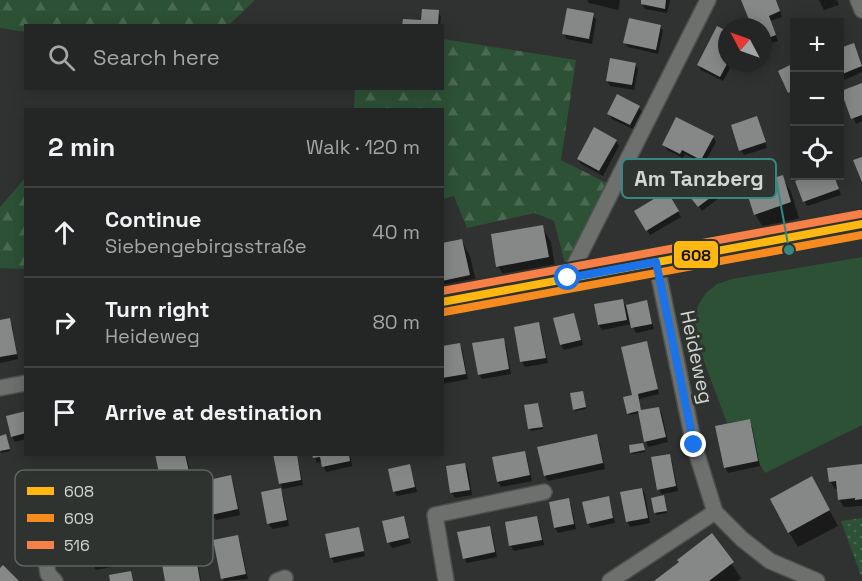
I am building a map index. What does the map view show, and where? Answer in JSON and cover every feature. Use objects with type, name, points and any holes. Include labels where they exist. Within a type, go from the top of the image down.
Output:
[{"type":"street","points":[[568,278],[708,0]]},
{"type":"street","points":[[858,0],[862,10]]},
{"type":"street","points":[[444,302],[862,224]]},
{"type":"street","name":"Heideweg","points":[[656,262],[694,445],[715,512],[742,539],[770,561],[817,581]]},
{"type":"street","points":[[0,388],[24,383]]},
{"type":"street","points":[[447,581],[435,515],[544,492]]},
{"type":"street","points":[[610,581],[715,512]]},
{"type":"street","points":[[47,566],[48,574],[55,581]]},
{"type":"green space","points":[[0,0],[255,0],[230,24],[24,24],[24,32],[0,28]]},
{"type":"green space","points":[[444,39],[576,60],[561,160],[607,183],[566,267],[554,221],[535,213],[467,228],[454,196],[444,199],[444,108],[354,108],[355,90],[444,90]]},
{"type":"green space","points":[[24,179],[24,269],[0,268],[0,207]]},
{"type":"green space","points":[[862,257],[862,425],[765,473],[758,461],[750,419],[727,423],[692,329],[697,307],[706,293],[717,284],[732,279]]},
{"type":"green space","points":[[862,518],[862,573],[861,576],[841,521]]},
{"type":"building","points":[[641,0],[666,0],[665,9],[641,4]]},
{"type":"building","points":[[741,0],[776,0],[780,11],[769,16],[770,18],[748,18]]},
{"type":"building","points":[[567,8],[594,13],[589,39],[562,34]]},
{"type":"building","points":[[422,9],[439,10],[438,24],[402,24],[403,19],[421,20]]},
{"type":"building","points":[[629,18],[661,25],[656,50],[623,43]]},
{"type":"building","points":[[772,24],[776,35],[772,37]]},
{"type":"building","points":[[718,26],[718,72],[723,72],[720,77],[697,65]]},
{"type":"building","points":[[854,43],[862,66],[844,73],[844,72],[844,47]]},
{"type":"building","points":[[610,58],[636,63],[632,85],[606,81]]},
{"type":"building","points":[[790,65],[790,92],[788,93],[778,71]]},
{"type":"building","points":[[862,83],[862,115],[851,119],[844,99],[844,90]]},
{"type":"building","points":[[617,94],[640,106],[630,125],[607,114]]},
{"type":"building","points":[[757,116],[766,142],[739,151],[731,125]]},
{"type":"building","points":[[676,117],[714,136],[701,160],[682,150],[680,154],[662,145]]},
{"type":"building","points":[[594,127],[617,140],[599,171],[577,159]]},
{"type":"building","points":[[862,157],[862,182],[853,160]]},
{"type":"building","points":[[715,162],[731,182],[698,207],[682,187]]},
{"type":"building","points":[[783,175],[791,202],[754,215],[745,187]]},
{"type":"building","points":[[836,180],[839,189],[803,202],[795,181]]},
{"type":"building","points":[[667,191],[679,211],[646,231],[634,211]]},
{"type":"building","points":[[543,225],[549,257],[496,267],[491,234]]},
{"type":"building","points":[[462,239],[470,275],[444,281],[444,243]]},
{"type":"building","points":[[623,299],[627,320],[598,325],[594,304]]},
{"type":"building","points":[[647,300],[652,324],[631,328],[626,305]]},
{"type":"building","points":[[574,313],[581,340],[560,345],[553,318]]},
{"type":"building","points":[[10,318],[17,354],[0,357],[0,320]]},
{"type":"building","points":[[539,322],[546,358],[520,362],[514,327]]},
{"type":"building","points":[[504,338],[509,369],[478,375],[472,343]]},
{"type":"building","points":[[647,341],[658,389],[638,394],[641,410],[659,407],[666,437],[644,442],[638,411],[627,414],[623,397],[632,395],[621,347]]},
{"type":"building","points":[[460,343],[466,374],[444,378],[444,346]]},
{"type":"building","points":[[583,391],[586,407],[573,410],[570,393]]},
{"type":"building","points":[[538,403],[543,427],[528,429],[524,405]]},
{"type":"building","points":[[24,412],[24,434],[11,437],[6,416]]},
{"type":"building","points":[[750,419],[758,461],[724,468],[715,426]]},
{"type":"building","points":[[6,434],[10,449],[0,451],[0,436]]},
{"type":"building","points":[[597,434],[603,463],[544,476],[537,447]]},
{"type":"building","points":[[643,443],[645,450],[630,453],[629,445]]},
{"type":"building","points":[[525,451],[530,475],[497,482],[492,457]]},
{"type":"building","points":[[670,454],[676,486],[657,490],[651,457]]},
{"type":"building","points":[[155,456],[185,456],[189,470],[158,470]]},
{"type":"building","points":[[273,456],[297,456],[301,480],[279,484]]},
{"type":"building","points":[[312,456],[349,456],[350,461],[322,467],[320,457],[313,458]]},
{"type":"building","points":[[465,463],[470,490],[450,493],[446,466]]},
{"type":"building","points":[[410,464],[415,487],[393,492],[388,469]]},
{"type":"building","points":[[862,464],[862,499],[838,500],[836,481],[829,482],[827,468]]},
{"type":"building","points":[[231,475],[238,509],[213,515],[213,479]]},
{"type":"building","points":[[812,476],[830,510],[788,533],[770,499]]},
{"type":"building","points":[[281,488],[287,520],[267,524],[261,492]]},
{"type":"building","points":[[642,488],[648,518],[626,522],[620,492]]},
{"type":"building","points":[[664,495],[667,511],[654,513],[651,498]]},
{"type":"building","points":[[609,496],[613,518],[587,524],[582,502]]},
{"type":"building","points":[[569,498],[574,524],[554,528],[549,502]]},
{"type":"building","points":[[404,516],[409,538],[387,543],[382,521]]},
{"type":"building","points":[[537,516],[542,540],[509,546],[505,522]]},
{"type":"building","points":[[490,526],[495,552],[463,559],[457,532]]},
{"type":"building","points":[[359,527],[364,551],[330,558],[325,534]]},
{"type":"building","points":[[712,533],[734,562],[709,581],[654,581],[679,562],[677,560]]},
{"type":"building","points":[[238,535],[246,574],[221,579],[213,540]]},
{"type":"building","points":[[3,565],[19,581],[0,581],[0,568]]},
{"type":"building","points":[[162,566],[197,566],[200,581],[165,581]]},
{"type":"building","points":[[131,571],[133,581],[110,581],[109,575]]},
{"type":"transit line","name":"516","points":[[444,291],[860,214]]},
{"type":"transit line","name":"608","points":[[444,302],[862,224]]},
{"type":"transit line","name":"609","points":[[444,312],[862,235]]},
{"type":"place","name":"Am Tanzberg","points":[[789,250]]},
{"type":"route","points":[[568,278],[656,262],[694,445]]}]
